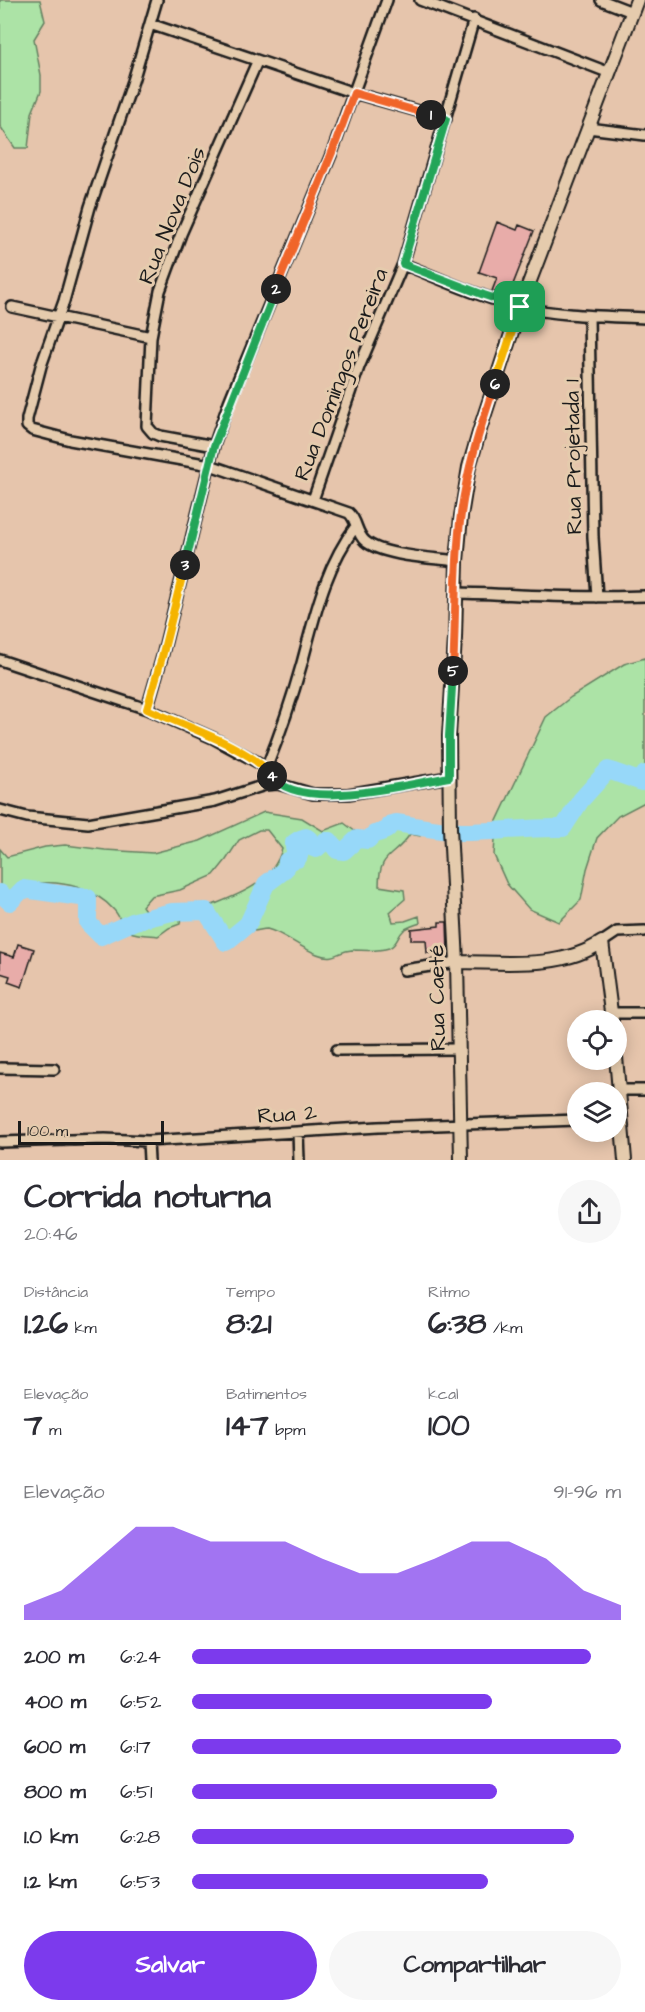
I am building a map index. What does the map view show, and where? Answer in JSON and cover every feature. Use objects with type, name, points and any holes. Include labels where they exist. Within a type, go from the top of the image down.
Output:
[{"type":"street","points":[[157,0],[38,375],[27,426],[70,440],[210,465],[349,513],[364,540],[376,548],[408,555],[457,561]]},
{"type":"street","points":[[147,709],[214,446],[229,402],[333,150],[387,0]]},
{"type":"street","points":[[420,0],[610,73]]},
{"type":"street","points":[[601,0],[632,12]]},
{"type":"street","name":"Rua Caeté","points":[[461,1160],[449,736],[461,516],[470,467],[481,426],[520,307],[637,0]]},
{"type":"street","name":"Rua Domingos Pereira","points":[[313,500],[359,367],[403,264],[474,20]]},
{"type":"street","points":[[150,24],[257,62],[446,119]]},
{"type":"street","name":"Rua Nova Dois","points":[[214,446],[160,436],[153,433],[147,426],[151,337],[160,291],[177,243],[257,62]]},
{"type":"street","points":[[588,128],[645,135]]},
{"type":"street","points":[[403,264],[520,307],[589,316],[645,318]]},
{"type":"street","points":[[12,307],[151,337]]},
{"type":"street","name":"Rua Projetada 1","points":[[589,316],[593,537],[597,597]]},
{"type":"street","points":[[266,769],[290,705],[321,593],[343,543],[356,526]]},
{"type":"street","points":[[455,593],[563,598],[645,596]]},
{"type":"street","points":[[0,660],[147,709],[254,759],[278,784]]},
{"type":"street","points":[[0,810],[27,817],[88,823],[215,801],[265,785],[278,784],[313,794],[348,795],[449,777]]},
{"type":"street","points":[[404,970],[457,962],[556,961],[583,954],[617,932],[645,931]]},
{"type":"street","points":[[602,942],[611,1010]]},
{"type":"street","points":[[627,1015],[645,1013]]},
{"type":"street","points":[[337,1050],[458,1049]]},
{"type":"street","points":[[0,1068],[54,1069]]},
{"type":"street","points":[[627,1090],[645,1090]]},
{"type":"street","name":"Rua 2","points":[[0,1142],[105,1139],[148,1141],[378,1127],[567,1120]]},
{"type":"street","points":[[298,1132],[299,1160]]},
{"type":"street","points":[[148,1141],[149,1160]]},
{"type":"street","points":[[622,1142],[625,1160]]},
{"type":"green space","points":[[0,0],[40,0],[45,21],[34,39],[41,75],[41,91],[32,113],[28,148],[15,148],[0,126]]},
{"type":"green space","points":[[645,658],[645,802],[618,816],[597,838],[587,869],[581,900],[559,922],[529,909],[507,884],[494,855],[496,823],[546,717],[571,697],[624,664]]},
{"type":"green space","points":[[264,812],[302,818],[323,831],[344,823],[360,835],[378,831],[395,819],[423,825],[428,830],[420,836],[410,834],[385,860],[379,886],[404,890],[405,899],[390,912],[393,922],[419,916],[420,923],[404,930],[389,948],[352,950],[332,956],[323,956],[267,929],[226,936],[214,933],[204,921],[200,910],[238,895],[260,881],[277,862],[282,849],[267,830],[259,830],[239,840],[214,875],[180,890],[151,896],[142,906],[147,913],[168,913],[181,917],[180,924],[158,936],[130,932],[116,913],[98,896],[66,884],[30,885],[3,895],[0,894],[0,849],[7,857],[45,847],[65,845],[153,853],[200,841]]},
{"type":"building","points":[[497,222],[517,230],[519,225],[534,231],[508,297],[492,291],[497,278],[479,272]]},
{"type":"building","points":[[439,922],[447,922],[448,954],[427,953],[426,940],[411,940],[411,929],[439,926]]},
{"type":"building","points":[[18,944],[34,949],[22,987],[8,982],[10,976],[0,973],[0,953],[14,957]]},
{"type":"waterway","points":[[0,893],[10,902],[23,889],[88,898],[88,923],[101,936],[135,921],[172,912],[206,911],[226,942],[248,924],[266,884],[286,868],[287,861],[297,859],[299,856],[294,843],[300,839],[306,837],[316,849],[325,841],[330,841],[337,850],[344,851],[357,839],[368,840],[374,834],[396,823],[461,832],[563,828],[581,800],[608,770],[642,782],[645,774]]},
{"type":"route","points":[[354,93],[446,119],[403,264],[520,307],[481,426],[464,493],[455,593],[449,777],[348,795],[313,794],[278,784],[270,773],[254,759],[147,709],[214,446],[229,402],[333,150],[354,93]]}]
